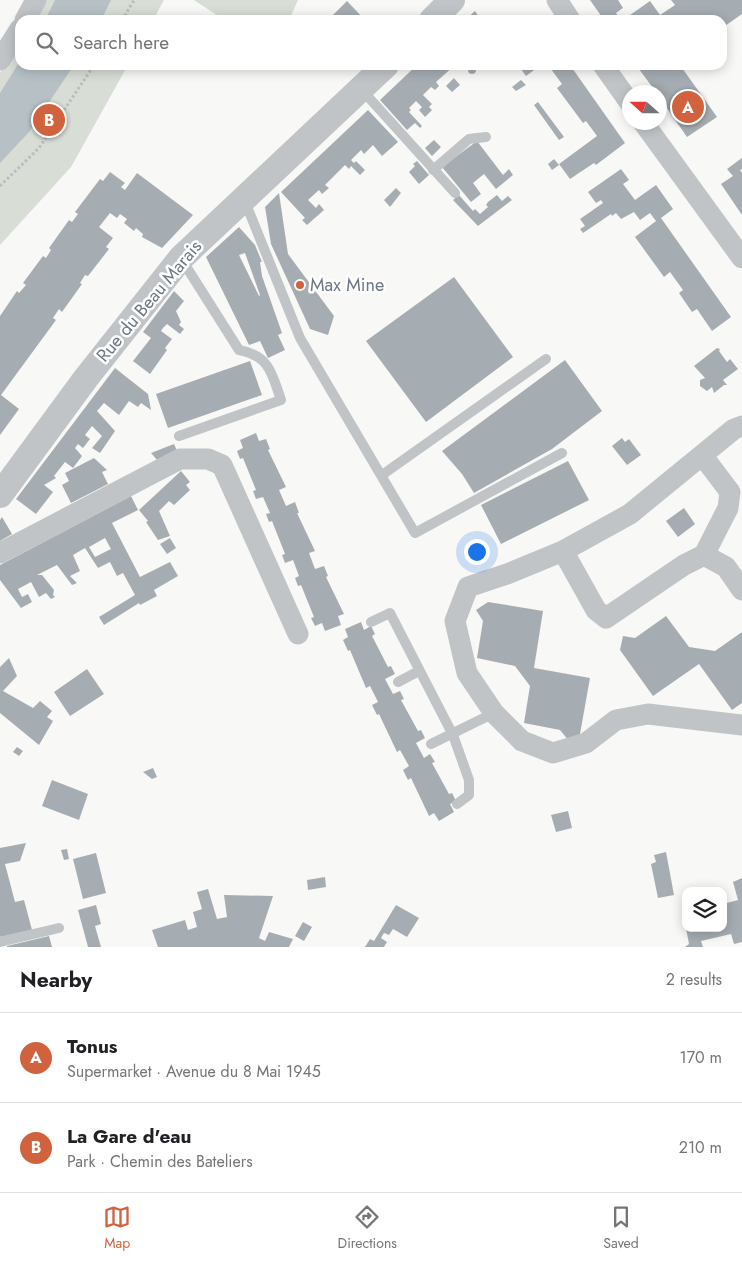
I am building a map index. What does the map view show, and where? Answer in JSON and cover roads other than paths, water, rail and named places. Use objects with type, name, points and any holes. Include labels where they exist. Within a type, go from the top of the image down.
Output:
[{"type":"street","points":[[28,15],[36,0]]},
{"type":"street","points":[[437,15],[452,0]]},
{"type":"street","points":[[556,0],[566,15]]},
{"type":"street","points":[[0,60],[15,37]]},
{"type":"street","name":"Rue du Beau Marais","points":[[0,495],[86,378],[181,258],[381,70]]},
{"type":"street","points":[[607,70],[622,92]]},
{"type":"street","points":[[649,130],[742,258]]},
{"type":"street","points":[[742,426],[734,429],[630,514],[563,551],[507,574],[468,587],[455,622],[467,673],[494,713],[522,741],[553,753],[586,743],[616,720],[648,714],[742,725]]},
{"type":"street","points":[[563,551],[596,610],[606,618],[684,564],[704,555],[728,508],[730,492],[702,455]]},
{"type":"street","points":[[0,553],[180,459],[208,459],[222,465],[298,634]]},
{"type":"street","points":[[704,555],[726,567],[742,590]]},
{"type":"lane","points":[[360,89],[455,193]]},
{"type":"lane","points":[[434,170],[469,139],[486,137]]},
{"type":"lane","points":[[243,198],[300,338],[415,533],[562,453]]},
{"type":"lane","points":[[179,436],[281,400],[270,367],[255,353],[240,350],[181,258]]},
{"type":"lane","points":[[382,475],[546,359]]},
{"type":"lane","points":[[371,622],[390,613],[453,735],[469,780],[468,795],[456,804]]},
{"type":"lane","points":[[398,682],[419,671]]},
{"type":"lane","points":[[431,744],[453,735],[494,713]]},
{"type":"lane","points":[[0,942],[58,928]]},
{"type":"place","name":"Tonus","points":[[688,107]]},
{"type":"place","name":"La Gare d'eau","points":[[49,120]]},
{"type":"place","name":"Max Mine","points":[[300,285]]}]
